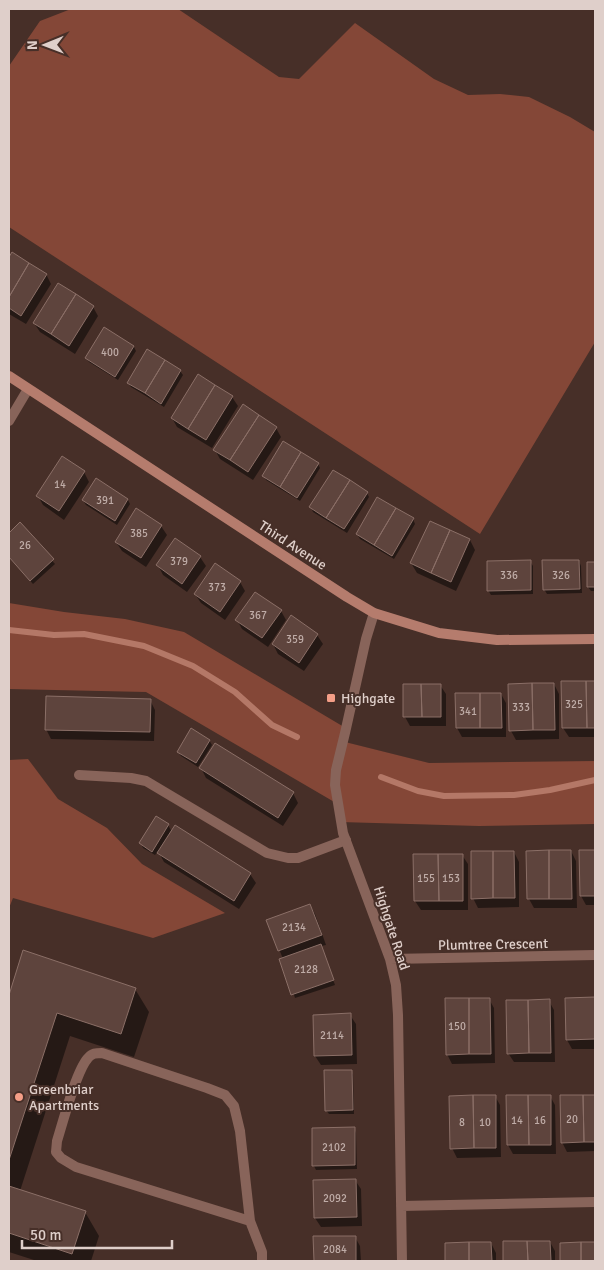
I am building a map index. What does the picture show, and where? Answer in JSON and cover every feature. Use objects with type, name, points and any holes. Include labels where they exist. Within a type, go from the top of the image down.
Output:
[{"type":"street","name":"Third Avenue","points":[[9,376],[374,613],[439,633],[468,638],[497,640],[595,639]]},
{"type":"street","points":[[9,421],[28,389]]},
{"type":"street","name":"Highgate Road","points":[[374,613],[366,639],[336,770],[335,785],[346,840],[390,959],[396,985],[402,1261]]},
{"type":"street","points":[[79,775],[131,778],[146,781],[267,852],[288,858],[298,858],[346,840]]},
{"type":"street","name":"Plumtree Crescent","points":[[390,959],[595,955]]},
{"type":"street","points":[[250,1221],[76,1167],[61,1158],[56,1152],[57,1141],[80,1073],[88,1058],[94,1053],[102,1053],[207,1088],[224,1095],[230,1100],[234,1106],[240,1131],[250,1221],[262,1252],[262,1261]]},
{"type":"street","points":[[402,1206],[595,1202]]},
{"type":"shaded area","points":[[71,9],[178,9],[279,77],[299,79],[355,23],[434,79],[468,95],[500,94],[529,97],[570,117],[595,132],[595,342],[480,534],[9,227],[9,66],[40,21]]},
{"type":"shaded area","points":[[9,603],[125,619],[184,632],[344,727],[341,741],[429,763],[595,761],[595,824],[479,826],[340,822],[336,803],[146,692],[9,689]]},
{"type":"shaded area","points":[[28,759],[58,799],[107,828],[142,864],[225,913],[153,938],[13,898],[9,908],[9,760]]},
{"type":"building","points":[[12,252],[29,263],[9,297],[9,257]]},
{"type":"building","points":[[29,263],[47,274],[21,316],[9,308],[9,297]]},
{"type":"building","points":[[58,283],[76,294],[51,334],[33,323]]},
{"type":"building","points":[[76,294],[94,306],[69,346],[51,334]]},
{"type":"building","points":[[104,327],[134,346],[115,377],[85,358]]},
{"type":"building","points":[[147,349],[165,360],[145,393],[127,383]]},
{"type":"building","points":[[165,360],[181,370],[161,404],[145,393]]},
{"type":"building","points":[[198,374],[215,385],[188,429],[171,418]]},
{"type":"building","points":[[215,385],[233,396],[206,440],[188,429]]},
{"type":"building","points":[[243,404],[259,415],[230,460],[213,450]]},
{"type":"building","points":[[259,415],[277,427],[248,472],[230,460]]},
{"type":"building","points":[[283,441],[301,452],[280,487],[262,476]]},
{"type":"building","points":[[301,452],[319,463],[297,498],[280,487]]},
{"type":"building","points":[[62,456],[85,471],[59,511],[36,496]]},
{"type":"building","points":[[333,470],[350,480],[326,518],[309,507]]},
{"type":"building","points":[[96,478],[128,499],[115,521],[82,500]]},
{"type":"building","points":[[350,480],[368,492],[344,529],[326,518]]},
{"type":"building","points":[[377,497],[396,508],[374,545],[356,534]]},
{"type":"building","points":[[136,508],[162,525],[141,558],[115,542]]},
{"type":"building","points":[[396,508],[414,518],[392,556],[374,545]]},
{"type":"building","points":[[430,521],[450,530],[431,573],[410,563]]},
{"type":"building","points":[[20,522],[54,559],[30,581],[9,557],[9,533]]},
{"type":"building","points":[[450,530],[470,539],[451,582],[431,573]]},
{"type":"building","points":[[175,538],[201,556],[182,584],[156,565]]},
{"type":"building","points":[[531,560],[531,590],[487,591],[487,561]]},
{"type":"building","points":[[542,560],[579,560],[580,589],[543,590]]},
{"type":"building","points":[[587,562],[595,562],[595,587],[587,587]]},
{"type":"building","points":[[215,563],[241,581],[220,612],[194,594]]},
{"type":"building","points":[[255,592],[282,610],[262,638],[235,620]]},
{"type":"building","points":[[291,615],[318,634],[299,663],[272,644]]},
{"type":"building","points":[[561,681],[586,681],[587,728],[562,728]]},
{"type":"building","points":[[586,681],[595,681],[595,728],[587,728]]},
{"type":"building","points":[[532,683],[533,730],[509,731],[508,684]]},
{"type":"building","points":[[532,683],[554,683],[555,730],[533,730]]},
{"type":"building","points":[[403,684],[421,684],[422,717],[403,717]]},
{"type":"building","points":[[421,684],[441,684],[441,717],[422,717]]},
{"type":"building","points":[[455,693],[480,693],[480,728],[456,728]]},
{"type":"building","points":[[480,693],[501,693],[502,728],[480,728]]},
{"type":"building","points":[[46,696],[151,699],[150,732],[45,730]]},
{"type":"building","points":[[191,728],[210,740],[196,763],[177,752]]},
{"type":"building","points":[[215,743],[294,792],[278,818],[199,768]]},
{"type":"building","points":[[156,816],[169,824],[152,852],[139,843]]},
{"type":"building","points":[[175,825],[251,873],[234,901],[157,853]]},
{"type":"building","points":[[549,850],[571,850],[572,899],[549,899]]},
{"type":"building","points":[[549,850],[549,899],[527,899],[526,851]]},
{"type":"building","points":[[579,850],[595,850],[595,896],[580,896]]},
{"type":"building","points":[[471,851],[493,851],[493,898],[471,899]]},
{"type":"building","points":[[493,851],[514,851],[515,898],[493,898]]},
{"type":"building","points":[[413,854],[438,854],[439,901],[414,901]]},
{"type":"building","points":[[438,854],[463,854],[463,901],[439,901]]},
{"type":"building","points":[[310,904],[322,935],[278,951],[266,920]]},
{"type":"building","points":[[321,944],[334,980],[291,995],[279,959]]},
{"type":"building","name":"Greenbriar Apartments","points":[[23,950],[136,988],[121,1034],[57,1013],[9,1160],[9,995]]},
{"type":"building","points":[[595,997],[595,1039],[566,1040],[565,998]]},
{"type":"building","points":[[445,998],[469,998],[469,1054],[446,1055]]},
{"type":"building","points":[[469,998],[490,998],[491,1054],[469,1054]]},
{"type":"building","points":[[550,999],[551,1053],[529,1053],[528,1000]]},
{"type":"building","points":[[506,1000],[528,1000],[529,1053],[507,1054]]},
{"type":"building","points":[[351,1013],[352,1055],[314,1056],[313,1015]]},
{"type":"building","points":[[324,1070],[352,1070],[353,1110],[325,1111]]},
{"type":"building","points":[[473,1095],[496,1095],[496,1148],[474,1148]]},
{"type":"building","points":[[473,1095],[474,1148],[450,1149],[449,1096]]},
{"type":"building","points":[[506,1095],[528,1095],[529,1145],[507,1145]]},
{"type":"building","points":[[528,1095],[551,1095],[551,1145],[529,1145]]},
{"type":"building","points":[[560,1095],[583,1095],[584,1142],[561,1143]]},
{"type":"building","points":[[583,1095],[595,1095],[595,1142],[584,1142]]},
{"type":"building","points":[[355,1127],[355,1165],[312,1166],[312,1128]]},
{"type":"building","points":[[356,1179],[357,1217],[314,1218],[313,1180]]},
{"type":"building","points":[[9,1186],[86,1211],[72,1254],[9,1233]]},
{"type":"building","points":[[313,1236],[356,1236],[356,1261],[314,1261]]},
{"type":"building","points":[[503,1241],[527,1241],[528,1261],[503,1261]]},
{"type":"building","points":[[527,1241],[550,1241],[551,1261],[528,1261]]},
{"type":"building","points":[[469,1242],[469,1261],[445,1261],[445,1243]]},
{"type":"building","points":[[469,1242],[491,1242],[492,1261],[469,1261]]},
{"type":"building","points":[[581,1242],[581,1261],[560,1261],[560,1243]]},
{"type":"building","points":[[581,1242],[595,1242],[595,1261],[581,1261]]},
{"type":"waterway","points":[[9,630],[54,635],[84,634],[144,646],[193,666],[235,692],[272,725],[297,737]]},
{"type":"waterway","points":[[381,777],[418,791],[444,796],[514,795],[550,790],[595,780]]},
{"type":"place","name":"Highgate","points":[[331,698]]},
{"type":"place","name":"Greenbriar Apartments","points":[[19,1097]]}]
